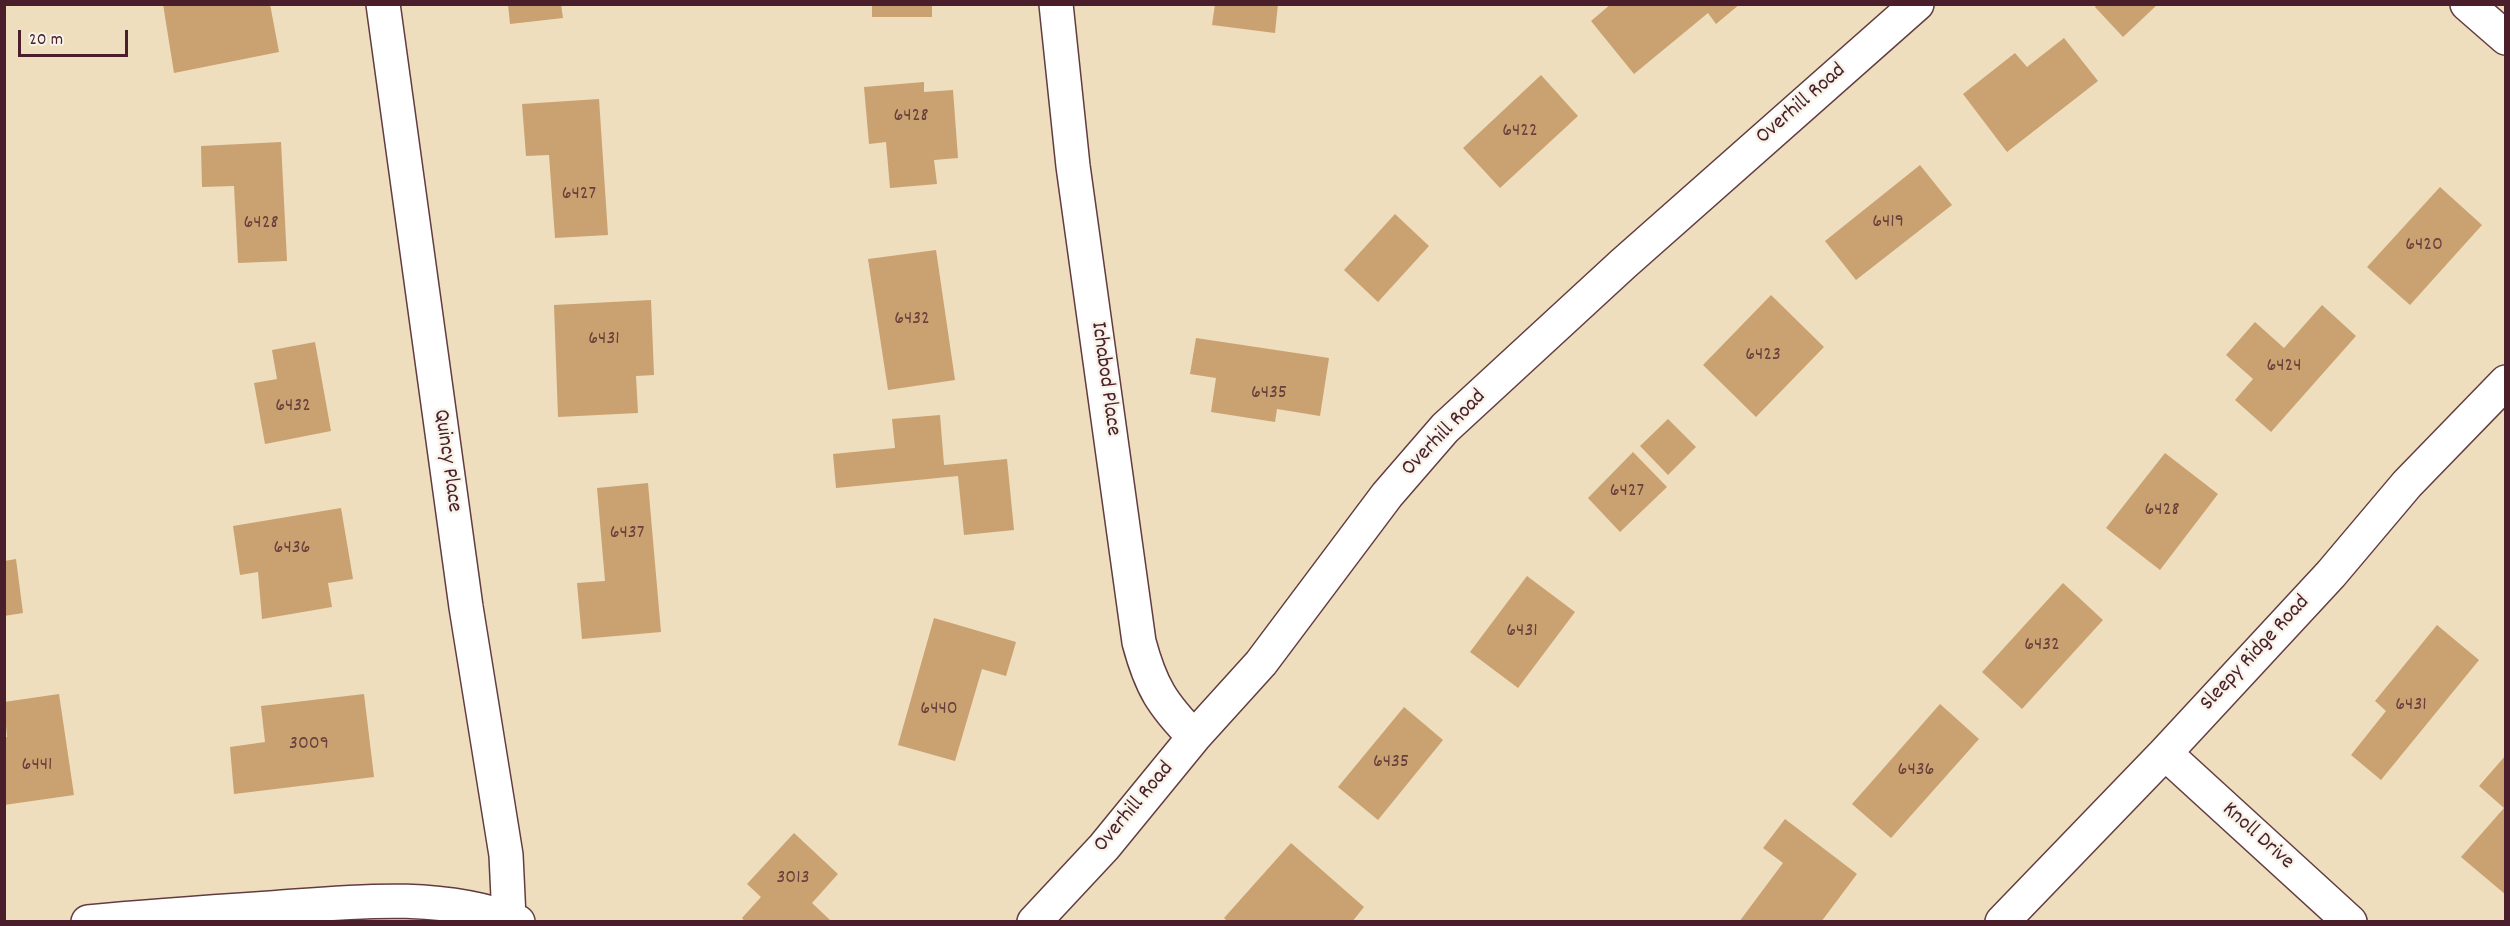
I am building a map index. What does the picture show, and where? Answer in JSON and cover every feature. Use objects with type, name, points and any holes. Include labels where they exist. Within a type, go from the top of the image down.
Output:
[{"type":"street","name":"Quincy Place","points":[[383,4],[466,607],[506,855],[513,920]]},
{"type":"street","name":"Ichabod Place","points":[[1056,4],[1073,166],[1139,642],[1149,677],[1167,709],[1194,737]]},
{"type":"street","name":"Overhill Road","points":[[1034,921],[1104,847],[1194,737],[1261,663],[1386,495],[1445,428],[1623,264],[1917,4]]},
{"type":"street","points":[[2467,4],[2505,38]]},
{"type":"street","name":"Sleepy Ridge Road","points":[[2002,921],[2165,753],[2331,574],[2407,484],[2505,382]]},
{"type":"street","name":"Knoll Drive","points":[[2165,753],[2350,921]]},
{"type":"street","points":[[88,921],[360,902],[420,903],[475,909],[513,920]]},
{"type":"building","points":[[163,4],[270,4],[279,52],[174,73]]},
{"type":"building","points":[[508,4],[561,4],[563,18],[510,24]]},
{"type":"building","points":[[872,4],[932,4],[932,17],[872,17]]},
{"type":"building","points":[[1215,4],[1278,4],[1275,33],[1212,25]]},
{"type":"building","points":[[1611,4],[1740,4],[1716,24],[1708,13],[1634,74],[1591,21]]},
{"type":"building","points":[[2097,4],[2158,4],[2123,37],[2095,7]]},
{"type":"building","points":[[2064,38],[2098,81],[2007,152],[1963,94],[2015,53],[2027,67]]},
{"type":"building","points":[[1541,75],[1578,116],[1500,188],[1463,148]]},
{"type":"building","points":[[924,82],[924,92],[953,90],[958,158],[934,160],[937,184],[890,188],[886,142],[869,144],[864,87]]},
{"type":"building","points":[[599,99],[608,235],[555,238],[549,155],[526,156],[522,104]]},
{"type":"building","points":[[281,142],[287,261],[238,263],[234,186],[202,187],[201,146]]},
{"type":"building","points":[[1920,165],[1952,205],[1856,280],[1825,241]]},
{"type":"building","points":[[2440,187],[2482,225],[2410,305],[2367,267]]},
{"type":"building","points":[[1395,214],[1429,246],[1378,302],[1344,270]]},
{"type":"building","points":[[936,250],[955,380],[888,390],[868,259]]},
{"type":"building","points":[[1771,295],[1824,347],[1756,417],[1703,365]]},
{"type":"building","points":[[651,300],[654,375],[636,376],[638,413],[558,417],[554,305]]},
{"type":"building","points":[[2322,305],[2356,336],[2271,432],[2235,400],[2253,379],[2226,355],[2255,322],[2284,348]]},
{"type":"building","points":[[1196,338],[1329,358],[1320,416],[1277,409],[1275,422],[1211,412],[1216,378],[1190,374]]},
{"type":"building","points":[[315,342],[331,431],[265,444],[254,383],[277,379],[272,350]]},
{"type":"building","points":[[940,415],[944,465],[1007,459],[1014,530],[964,535],[958,476],[836,488],[833,454],[895,448],[892,419]]},
{"type":"building","points":[[1668,419],[1696,447],[1668,475],[1640,446]]},
{"type":"building","points":[[1633,452],[1667,487],[1620,532],[1588,498]]},
{"type":"building","points":[[2165,453],[2218,494],[2160,570],[2106,528]]},
{"type":"building","points":[[648,483],[661,632],[582,639],[577,583],[605,581],[597,488]]},
{"type":"building","points":[[341,508],[353,579],[328,583],[332,607],[262,619],[258,572],[240,575],[233,526]]},
{"type":"building","points":[[16,559],[23,613],[4,616],[4,561]]},
{"type":"building","points":[[1527,576],[1575,612],[1518,688],[1470,652]]},
{"type":"building","points":[[2063,583],[2103,620],[2022,709],[1982,672]]},
{"type":"building","points":[[934,618],[1016,642],[1006,676],[982,669],[955,761],[898,745]]},
{"type":"building","points":[[2437,625],[2479,660],[2381,780],[2351,755],[2386,711],[2375,701]]},
{"type":"building","points":[[59,694],[74,795],[4,805],[4,737],[7,737],[4,702]]},
{"type":"building","points":[[364,694],[374,777],[234,794],[230,747],[265,742],[261,706]]},
{"type":"building","points":[[1940,704],[1979,739],[1891,838],[1852,804]]},
{"type":"building","points":[[1404,707],[1443,740],[1378,820],[1338,787]]},
{"type":"building","points":[[2506,755],[2506,895],[2461,857],[2504,808],[2479,786]]},
{"type":"building","points":[[1785,819],[1857,874],[1821,922],[1739,922],[1783,863],[1763,848]]},
{"type":"building","points":[[794,833],[838,874],[812,903],[830,920],[745,922],[742,918],[761,897],[747,884]]},
{"type":"building","points":[[1291,843],[1364,907],[1352,922],[1228,922],[1224,918]]}]
